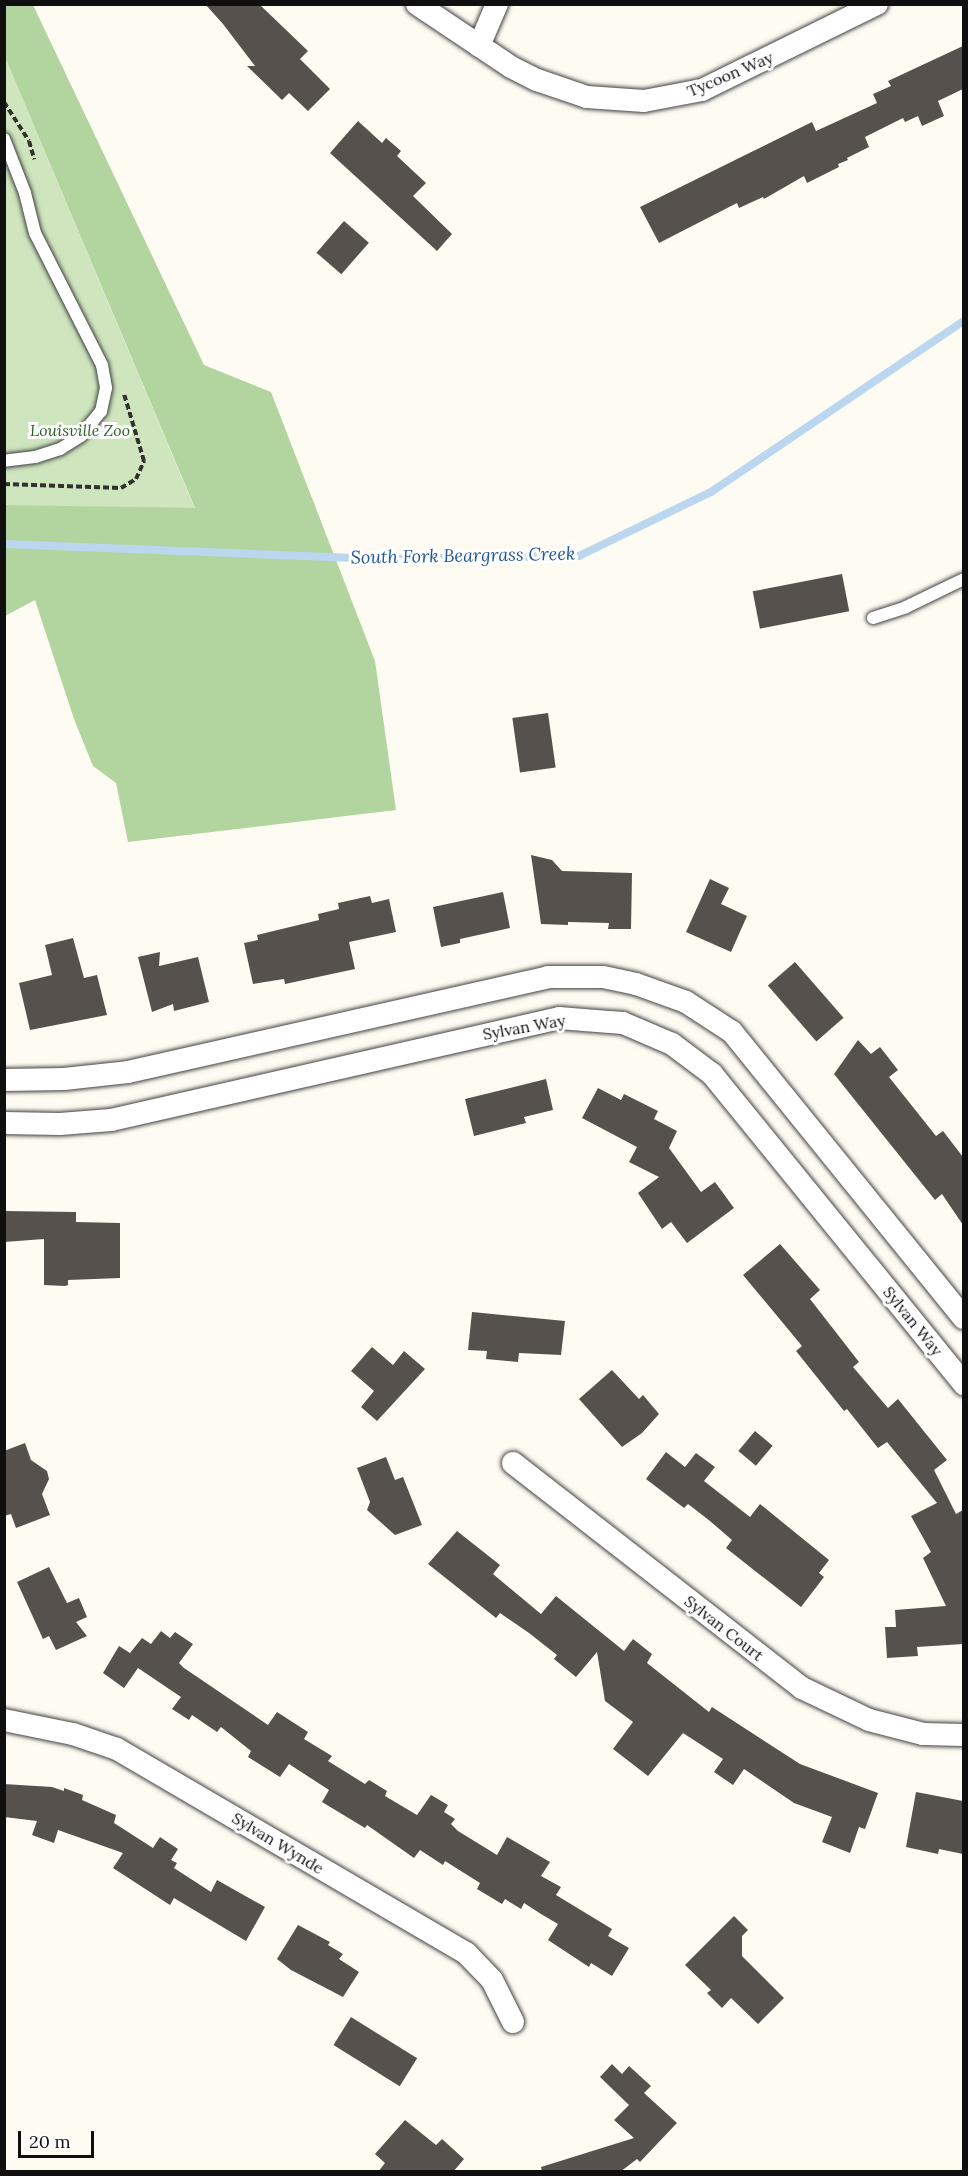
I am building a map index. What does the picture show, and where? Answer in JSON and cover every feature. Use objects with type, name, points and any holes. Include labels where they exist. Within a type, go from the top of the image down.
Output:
[{"type":"street","name":"Tycoon Way","points":[[417,4],[511,67],[561,90],[587,97],[644,101],[702,90],[877,4]]},
{"type":"street","points":[[479,46],[497,4]]},
{"type":"street","points":[[4,1080],[64,1079],[128,1072],[548,977],[580,975],[636,984],[686,1002],[732,1032],[963,1318]]},
{"type":"street","name":"Sylvan Way","points":[[4,1123],[60,1124],[111,1120],[559,1018],[623,1023],[672,1044],[712,1074],[961,1376]]},
{"type":"street","name":"Sylvan Court","points":[[513,1463],[802,1688],[869,1720],[924,1734],[963,1735]]},
{"type":"street","name":"Sylvan Wynde","points":[[4,1720],[73,1734],[117,1749],[466,1953],[492,1980],[513,2022]]},
{"type":"lane","points":[[4,139],[25,193],[35,233],[102,365],[106,388],[101,411],[81,436],[60,449],[35,457],[4,461]]},
{"type":"lane","points":[[873,618],[906,607],[963,579]]},
{"type":"green space","points":[[5,5],[33,5],[204,365],[271,392],[375,661],[396,810],[128,842],[116,783],[93,766],[74,719],[35,600],[5,616],[5,505],[195,508],[5,57]]},
{"type":"green space","name":"Louisville Zoo","points":[[5,57],[195,509],[5,505]]},
{"type":"building","points":[[205,4],[259,4],[308,51],[300,59],[330,89],[308,111],[289,93],[282,100],[247,66],[255,66]]},
{"type":"building","points":[[963,46],[963,89],[938,101],[944,116],[922,126],[918,116],[905,122],[903,118],[865,137],[869,147],[838,164],[839,167],[807,183],[804,176],[764,199],[763,197],[739,208],[737,203],[659,243],[640,207],[812,122],[816,131],[877,103],[873,94],[891,86],[888,81]]},
{"type":"building","points":[[358,121],[382,143],[386,138],[401,151],[397,156],[426,183],[413,196],[452,234],[437,251],[330,153]]},
{"type":"building","points":[[344,221],[369,243],[341,274],[316,253]]},
{"type":"building","points":[[842,574],[849,611],[760,629],[753,591]]},
{"type":"building","points":[[548,713],[556,767],[520,772],[512,718]]},
{"type":"building","points":[[531,855],[552,860],[562,871],[632,873],[631,929],[608,929],[609,923],[541,924]]},
{"type":"building","points":[[710,879],[729,888],[721,904],[747,916],[731,952],[686,932]]},
{"type":"building","points":[[503,892],[510,928],[460,939],[460,943],[441,947],[433,907]]},
{"type":"building","points":[[370,896],[372,903],[389,899],[396,932],[349,942],[355,969],[285,984],[284,979],[253,984],[244,943],[258,940],[257,935],[319,920],[318,914],[339,909],[338,903]]},
{"type":"building","points":[[73,938],[84,978],[97,975],[107,1015],[30,1030],[19,983],[52,975],[45,945]]},
{"type":"building","points":[[160,952],[159,966],[198,957],[209,1002],[174,1011],[173,1004],[152,1012],[138,957]]},
{"type":"building","points":[[795,962],[844,1018],[816,1041],[768,986]]},
{"type":"building","points":[[858,1040],[871,1054],[880,1047],[898,1070],[889,1077],[936,1136],[943,1131],[963,1157],[963,1225],[942,1194],[935,1200],[834,1074]]},
{"type":"building","points":[[546,1079],[553,1110],[524,1117],[526,1123],[474,1136],[465,1099]]},
{"type":"building","points":[[598,1088],[621,1100],[624,1094],[658,1111],[654,1119],[677,1131],[669,1148],[701,1192],[715,1182],[734,1208],[687,1243],[671,1222],[662,1229],[638,1193],[659,1177],[629,1162],[637,1147],[582,1118]]},
{"type":"building","points":[[4,1211],[76,1212],[76,1222],[120,1223],[120,1278],[68,1280],[68,1285],[65,1286],[44,1285],[44,1239],[4,1242]]},
{"type":"building","points":[[780,1244],[820,1290],[810,1299],[859,1362],[853,1367],[888,1408],[898,1399],[947,1460],[934,1470],[956,1514],[963,1510],[963,1644],[917,1647],[918,1656],[887,1658],[885,1627],[896,1627],[895,1610],[946,1606],[923,1558],[931,1552],[911,1516],[937,1503],[887,1442],[878,1448],[847,1409],[844,1411],[796,1351],[802,1346],[743,1275]]},
{"type":"building","points":[[472,1312],[565,1321],[561,1355],[519,1353],[518,1362],[486,1359],[487,1351],[468,1350]]},
{"type":"building","points":[[372,1347],[393,1365],[404,1351],[425,1369],[377,1421],[361,1407],[374,1391],[351,1371]]},
{"type":"building","points":[[612,1370],[639,1399],[643,1395],[659,1414],[642,1433],[622,1447],[579,1399]]},
{"type":"building","points":[[755,1431],[773,1446],[756,1466],[738,1451]]},
{"type":"building","points":[[25,1443],[31,1460],[47,1471],[49,1479],[42,1494],[50,1515],[16,1528],[11,1514],[4,1516],[4,1451]]},
{"type":"building","points":[[666,1452],[685,1467],[696,1453],[715,1467],[704,1481],[750,1517],[760,1504],[829,1560],[819,1573],[824,1577],[801,1607],[726,1548],[732,1540],[710,1521],[688,1504],[684,1508],[646,1479]]},
{"type":"building","points":[[386,1457],[395,1480],[403,1477],[422,1525],[395,1535],[367,1510],[370,1502],[357,1468]]},
{"type":"building","points":[[457,1531],[500,1565],[493,1574],[541,1614],[556,1596],[624,1651],[633,1639],[652,1654],[647,1663],[709,1712],[712,1707],[800,1764],[878,1793],[865,1829],[859,1827],[850,1853],[822,1842],[832,1817],[794,1803],[744,1769],[733,1785],[714,1772],[723,1759],[683,1733],[648,1776],[613,1749],[633,1722],[605,1701],[597,1652],[576,1677],[554,1659],[557,1655],[529,1633],[500,1613],[496,1618],[428,1564]]},
{"type":"building","points":[[49,1567],[67,1603],[79,1598],[87,1617],[76,1622],[87,1636],[56,1650],[49,1636],[43,1639],[17,1582]]},
{"type":"building","points":[[161,1631],[170,1638],[175,1632],[193,1644],[179,1663],[184,1668],[268,1725],[277,1712],[308,1732],[304,1739],[332,1756],[328,1761],[365,1784],[369,1780],[387,1791],[385,1796],[417,1815],[431,1795],[448,1805],[444,1812],[455,1819],[451,1824],[458,1831],[497,1855],[507,1837],[550,1862],[541,1876],[561,1887],[556,1895],[612,1929],[608,1936],[629,1948],[612,1976],[591,1963],[589,1967],[548,1940],[558,1924],[524,1903],[521,1909],[505,1899],[502,1904],[477,1889],[480,1883],[445,1861],[443,1865],[420,1850],[414,1858],[367,1825],[365,1828],[322,1802],[329,1790],[289,1764],[280,1777],[248,1757],[251,1751],[221,1727],[217,1732],[192,1715],[189,1720],[172,1709],[181,1697],[138,1668],[124,1688],[103,1673],[119,1646],[130,1653],[142,1638],[151,1644]]},
{"type":"building","points":[[4,1784],[52,1787],[64,1791],[64,1788],[83,1795],[82,1800],[116,1815],[114,1823],[153,1848],[160,1837],[178,1849],[171,1860],[177,1863],[174,1868],[211,1892],[217,1880],[265,1907],[246,1941],[174,1898],[170,1905],[113,1868],[123,1853],[58,1830],[54,1843],[32,1835],[37,1821],[4,1817]]},
{"type":"building","points":[[916,1792],[963,1801],[963,1854],[939,1849],[938,1854],[906,1847]]},
{"type":"building","points":[[734,1916],[748,1930],[742,1936],[742,1956],[784,1998],[758,2024],[731,1998],[722,2008],[707,1993],[711,1990],[685,1965]]},
{"type":"building","points":[[298,1925],[330,1942],[328,1945],[343,1954],[339,1959],[359,1972],[343,1997],[291,1970],[277,1959]]},
{"type":"building","points":[[351,2017],[417,2058],[400,2086],[334,2045]]},
{"type":"building","points":[[612,2064],[622,2074],[629,2066],[651,2086],[644,2093],[677,2123],[640,2162],[637,2159],[620,2172],[542,2172],[541,2167],[634,2138],[614,2120],[629,2105],[600,2077]]},
{"type":"building","points":[[405,2120],[436,2145],[442,2139],[464,2159],[453,2172],[378,2172],[385,2163],[375,2154]]},
{"type":"waterway","name":"South Fork Beargrass Creek","points":[[4,544],[385,559],[579,556],[711,492],[964,321]]}]
